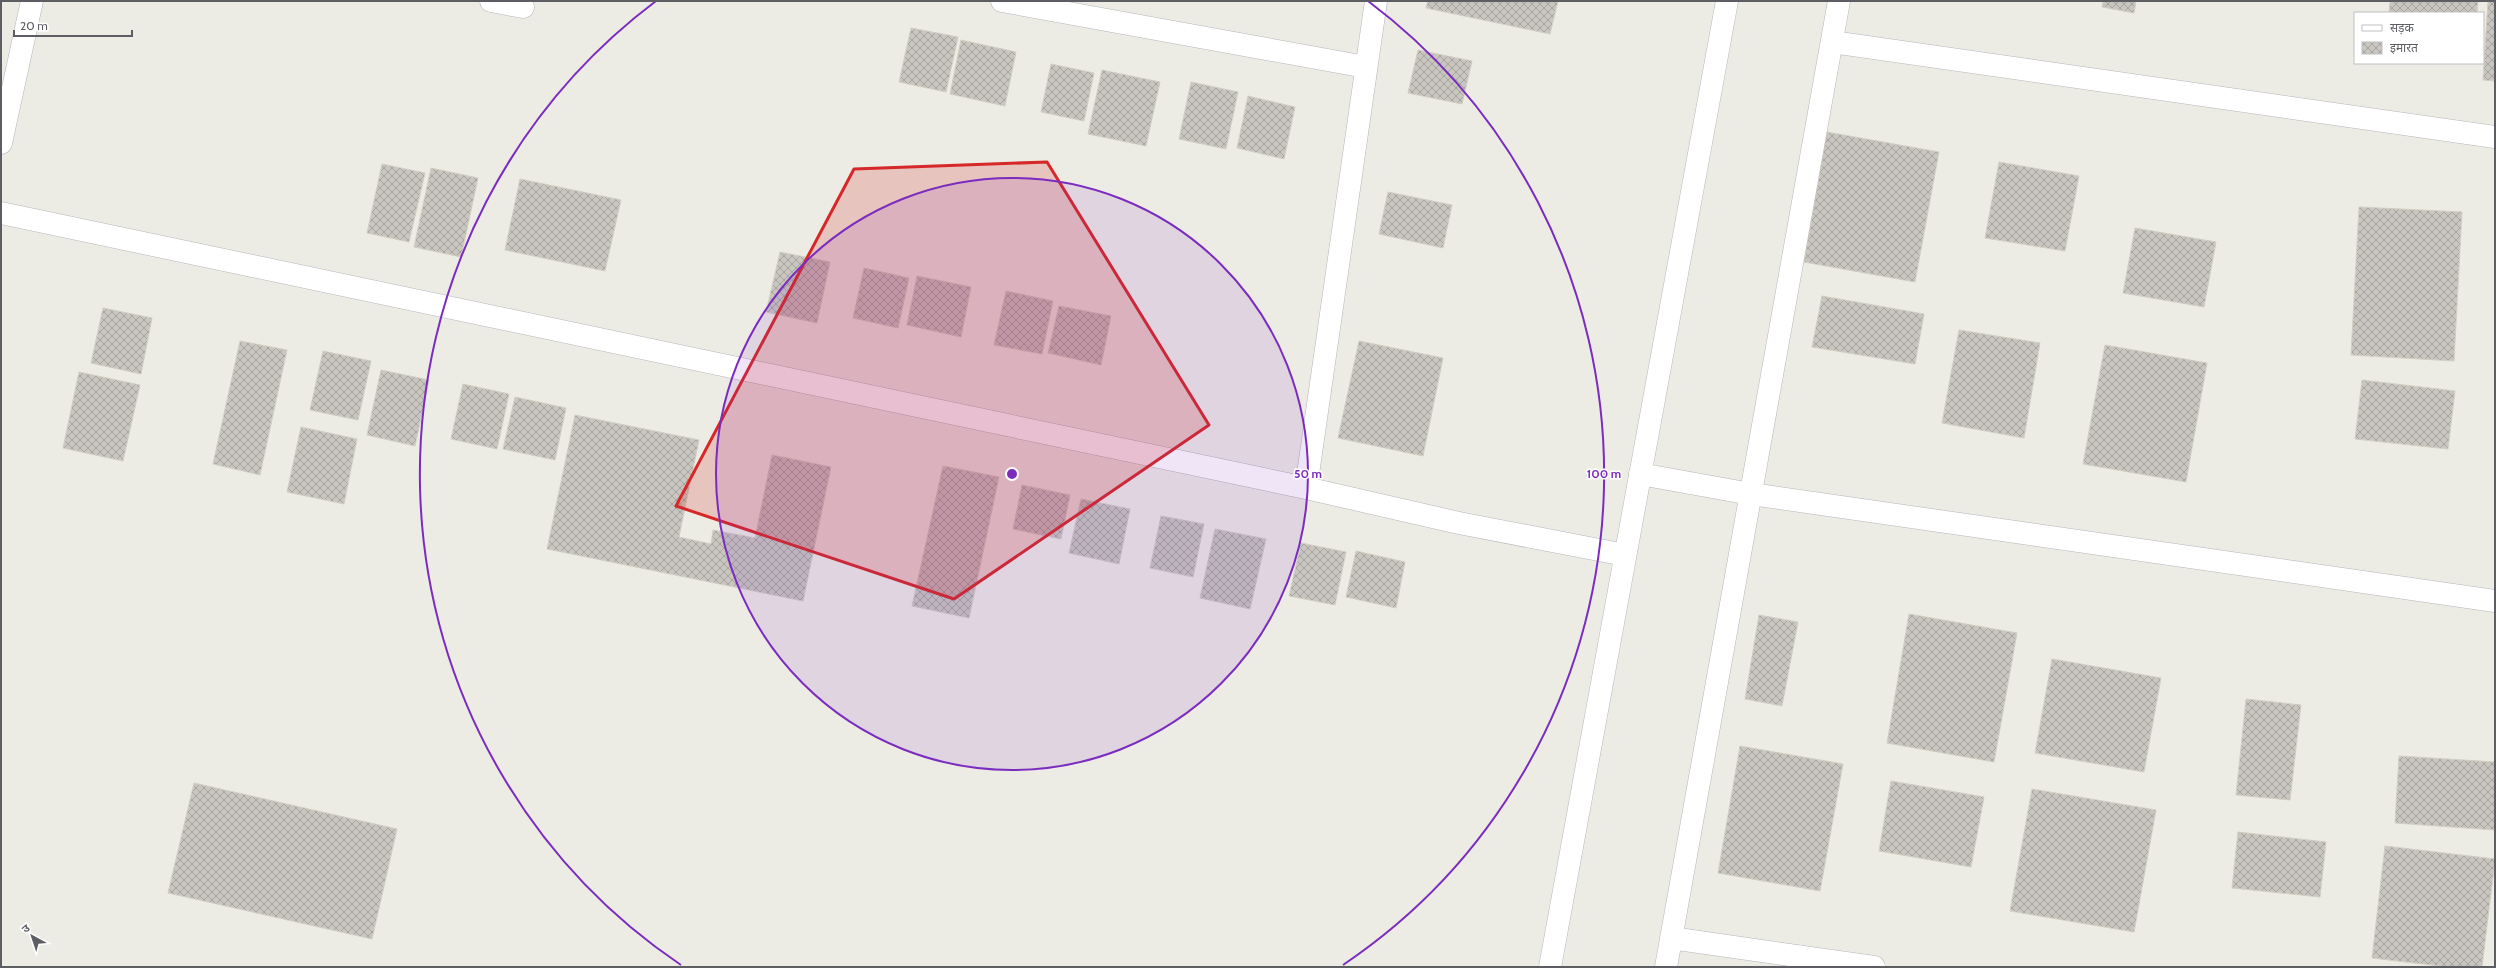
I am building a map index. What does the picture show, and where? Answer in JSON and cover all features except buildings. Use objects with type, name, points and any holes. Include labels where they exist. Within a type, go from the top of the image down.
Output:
[{"type":"street","points":[[1,143],[32,1]]},
{"type":"street","points":[[491,1],[523,7]]},
{"type":"street","points":[[1002,1],[1366,67]]},
{"type":"street","points":[[1306,488],[1376,1]]},
{"type":"street","points":[[1550,967],[1727,1]]},
{"type":"street","points":[[1666,967],[1839,1]]},
{"type":"street","points":[[1832,42],[2495,137]]},
{"type":"street","points":[[1,213],[1306,488],[1459,523],[1625,555]]},
{"type":"street","points":[[1640,474],[1751,494],[2495,601]]},
{"type":"street","points":[[1671,938],[1874,967]]},
{"type":"highlighted area","points":[[1047,162],[1209,425],[954,599],[676,506],[854,169]]}]
